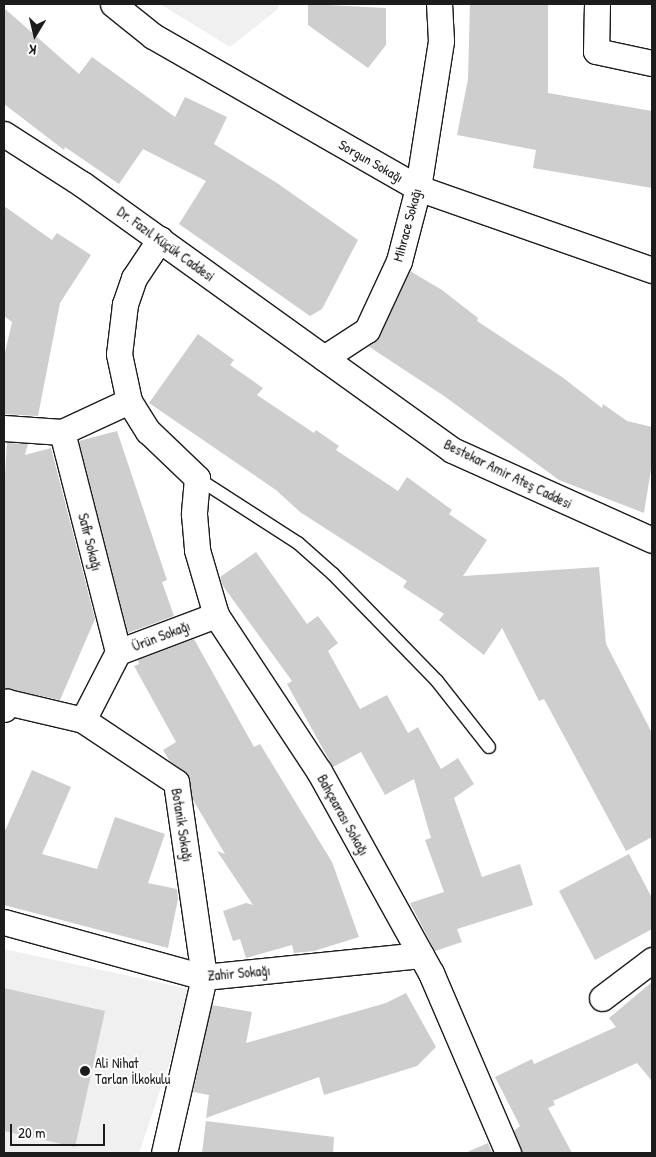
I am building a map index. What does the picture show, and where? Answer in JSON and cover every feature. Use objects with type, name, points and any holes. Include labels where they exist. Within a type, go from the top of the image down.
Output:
[{"type":"street","name":"Sorgun Sokağı","points":[[113,4],[153,36],[418,188],[652,270]]},
{"type":"street","name":"Mihrace Sokağı","points":[[324,358],[367,330],[399,261],[418,188],[441,40],[439,4]]},
{"type":"street","points":[[598,4],[596,51],[652,63]]},
{"type":"street","name":"Dr. Fazıl Küçük Caddesi","points":[[4,134],[160,239],[324,358]]},
{"type":"street","points":[[160,239],[134,278],[123,313],[119,354],[129,401],[148,431],[197,478]]},
{"type":"street","name":"Bestekar Amir Ateş Caddesi","points":[[324,358],[452,450],[652,540]]},
{"type":"street","points":[[4,428],[62,432],[129,401]]},
{"type":"street","name":"Safir Sokağı","points":[[62,432],[118,652]]},
{"type":"street","name":"Bahçearası Sokağı","points":[[197,478],[194,514],[196,550],[216,614],[319,771],[421,955],[508,1153]]},
{"type":"street","name":"Ürün Sokağı","points":[[83,720],[118,652],[216,614]]},
{"type":"street","points":[[4,709],[7,702],[83,720]]},
{"type":"street","name":"Botanik Sokağı","points":[[83,720],[176,782],[204,977]]},
{"type":"street","name":"Zahir Sokağı","points":[[4,922],[204,977],[421,955]]},
{"type":"street","points":[[602,998],[652,960]]},
{"type":"street","points":[[164,1153],[204,977]]},
{"type":"lane","points":[[197,478],[298,543],[333,574],[437,680],[489,747]]},
{"type":"shaded area","points":[[160,4],[278,4],[278,9],[230,47]]},
{"type":"shaded area","name":"Ali Nihat Tarlan İlkokulu","points":[[4,949],[194,990],[139,1153],[4,1153]]},
{"type":"building","points":[[308,4],[386,8],[386,45],[368,68],[308,25]]},
{"type":"building","points":[[470,4],[548,4],[548,93],[652,111],[652,188],[533,168],[536,150],[457,135],[468,79]]},
{"type":"building","points":[[4,8],[79,74],[92,57],[175,117],[185,97],[227,117],[214,144],[277,183],[358,240],[322,309],[310,316],[179,224],[206,181],[143,149],[119,184],[65,147],[64,150],[4,104]]},
{"type":"building","points":[[4,206],[52,240],[57,233],[91,255],[60,303],[38,416],[4,414],[4,357],[12,322],[4,316]]},
{"type":"building","points":[[410,271],[442,290],[478,318],[477,321],[562,377],[602,408],[603,404],[627,421],[652,427],[652,463],[644,513],[559,480],[444,396],[368,346],[380,336]]},
{"type":"building","points":[[198,334],[234,360],[230,365],[263,388],[257,395],[314,433],[316,430],[339,446],[336,450],[398,491],[407,477],[452,510],[449,514],[487,540],[463,576],[599,567],[606,644],[652,733],[652,837],[626,851],[544,699],[539,701],[502,628],[484,655],[439,620],[444,614],[403,587],[407,581],[300,512],[276,490],[149,403]]},
{"type":"building","points":[[117,431],[167,580],[162,582],[174,616],[128,633],[79,441]]},
{"type":"building","points":[[7,443],[28,444],[25,455],[51,448],[95,619],[60,700],[4,688],[4,490]]},
{"type":"building","points":[[256,552],[307,624],[318,616],[338,643],[328,651],[360,709],[387,695],[408,733],[418,727],[441,769],[458,758],[474,784],[454,798],[482,877],[520,864],[533,905],[457,929],[462,942],[435,951],[410,903],[444,892],[425,840],[431,838],[414,779],[385,795],[361,752],[333,767],[287,684],[292,681],[223,586],[220,577]]},
{"type":"building","points":[[194,639],[254,747],[260,744],[332,862],[359,937],[314,951],[294,953],[292,945],[246,958],[240,939],[233,941],[223,911],[246,903],[253,905],[217,851],[225,854],[193,800],[188,775],[169,760],[163,750],[176,742],[134,666],[139,664],[138,660]]},
{"type":"building","points":[[32,770],[71,787],[42,854],[97,869],[115,817],[165,834],[148,883],[177,889],[178,899],[168,948],[4,905],[4,833]]},
{"type":"building","points":[[629,854],[652,898],[652,929],[595,960],[559,891]]},
{"type":"building","points":[[652,982],[652,1081],[637,1063],[553,1101],[555,1105],[548,1108],[572,1153],[522,1153],[514,1131],[520,1126],[495,1077],[532,1059],[534,1064],[616,1027],[609,1018]]},
{"type":"building","points":[[4,988],[105,1011],[75,1147],[4,1131]]},
{"type":"building","points":[[406,993],[436,1047],[417,1066],[324,1095],[319,1077],[206,1118],[209,1095],[193,1092],[212,1005],[252,1012],[246,1043],[386,1003]]},
{"type":"building","points":[[206,1121],[334,1137],[333,1153],[202,1153]]},
{"type":"building","points":[[488,1143],[492,1153],[465,1153]]},
{"type":"place","name":"Ali Nihat Tarlan İlkokulu","points":[[85,1071]]}]
